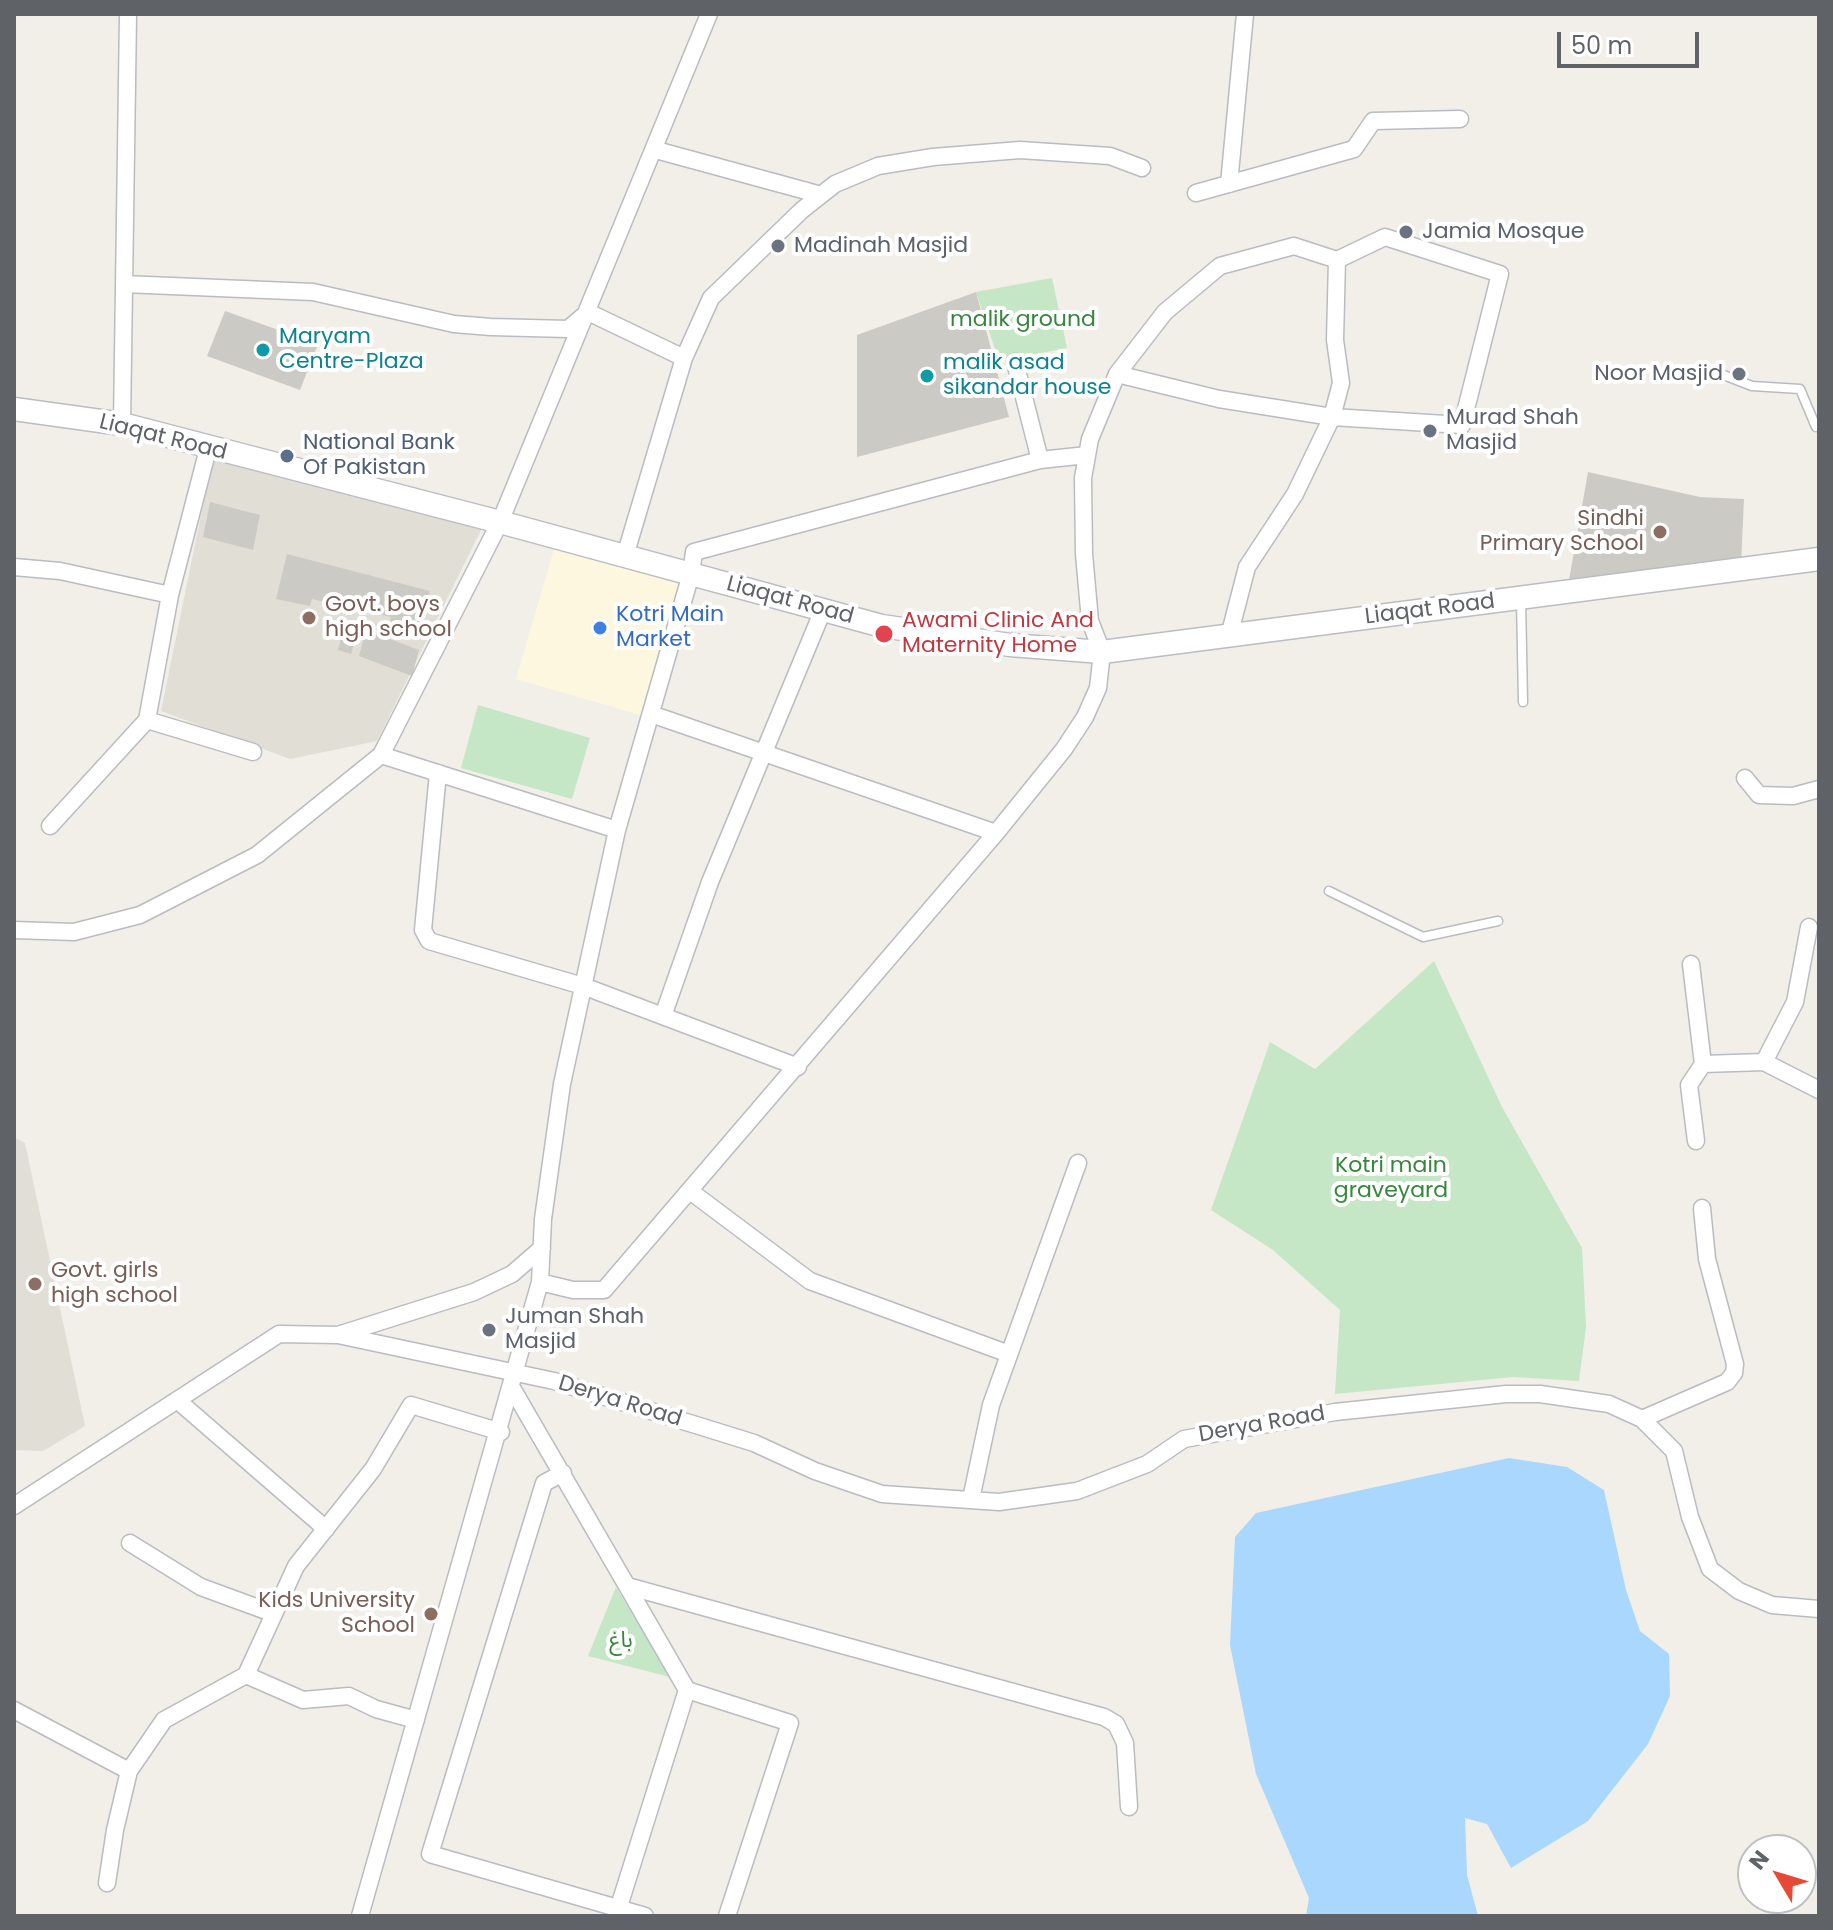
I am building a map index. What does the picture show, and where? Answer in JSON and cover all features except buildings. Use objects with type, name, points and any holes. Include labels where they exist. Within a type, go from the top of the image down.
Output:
[{"type":"street","points":[[122,424],[128,14]]},
{"type":"street","points":[[14,930],[74,932],[140,915],[257,855],[381,755],[500,522],[656,150],[709,14]]},
{"type":"street","points":[[1229,184],[1245,14]]},
{"type":"street","points":[[1196,193],[1354,149],[1373,121],[1460,119]]},
{"type":"street","points":[[656,150],[821,195]]},
{"type":"street","points":[[625,556],[684,358],[711,298],[835,184],[878,166],[933,157],[1020,150],[1110,156],[1142,168]]},
{"type":"street","points":[[540,1282],[573,1290],[604,1290],[996,833],[1064,749],[1085,717],[1098,688],[1102,652],[1090,621],[1082,518],[1090,439],[1117,374],[1165,312],[1220,266],[1294,246],[1337,260],[1385,237],[1500,274],[1462,425],[1332,417],[1219,399],[1117,374]]},
{"type":"street","points":[[1229,636],[1247,567],[1295,494],[1332,417],[1341,383],[1335,340],[1337,260]]},
{"type":"street","points":[[124,284],[313,292],[454,324],[491,327],[568,329],[588,312]]},
{"type":"street","points":[[588,312],[684,358]]},
{"type":"street","points":[[1015,362],[1040,460]]},
{"type":"street","name":"Liaqat Road","points":[[14,409],[122,424],[882,626],[1010,645],[1102,652],[1819,559]]},
{"type":"street","points":[[50,826],[147,720],[170,595],[208,449]]},
{"type":"street","points":[[360,1916],[501,1432],[540,1282],[562,1084],[617,830],[691,574],[694,552],[1040,460],[1087,455]]},
{"type":"street","points":[[14,567],[60,571],[170,595]]},
{"type":"street","points":[[663,1016],[710,882],[823,610]]},
{"type":"street","points":[[651,714],[996,833]]},
{"type":"street","points":[[147,720],[253,752]]},
{"type":"street","points":[[381,755],[617,830]]},
{"type":"street","points":[[438,773],[425,937],[429,941],[583,986],[798,1067]]},
{"type":"street","points":[[1745,778],[1759,795],[1793,796],[1819,789]]},
{"type":"street","points":[[1764,1062],[1795,1002],[1809,927]]},
{"type":"street","points":[[1691,964],[1703,1064],[1689,1085],[1696,1141]]},
{"type":"street","points":[[1703,1064],[1764,1062],[1819,1090]]},
{"type":"street","points":[[971,1499],[991,1405],[1078,1163]]},
{"type":"street","points":[[690,1191],[810,1281],[1009,1354]]},
{"type":"street","points":[[1642,1419],[1727,1382],[1734,1373],[1735,1364],[1707,1259],[1702,1208]]},
{"type":"street","points":[[14,1506],[279,1334],[338,1335],[474,1292],[512,1274],[542,1248]]},
{"type":"street","name":"Derya Road","points":[[338,1335],[514,1381],[554,1381],[754,1443],[815,1471],[882,1494],[999,1502],[1077,1491],[1147,1464],[1184,1439],[1335,1412],[1506,1394],[1540,1394],[1609,1404],[1642,1419],[1674,1451],[1690,1517],[1710,1569],[1739,1591],[1772,1605],[1819,1609]]},
{"type":"street","points":[[514,1381],[687,1690],[790,1723],[727,1916]]},
{"type":"street","points":[[177,1400],[326,1529]]},
{"type":"street","points":[[107,1883],[129,1771],[164,1720],[246,1675],[296,1566],[373,1469],[411,1405],[501,1432]]},
{"type":"street","points":[[563,1473],[544,1483],[430,1854],[617,1912],[645,1916]]},
{"type":"street","points":[[130,1543],[201,1587],[272,1613]]},
{"type":"street","points":[[627,1586],[1104,1717],[1116,1724],[1125,1743],[1129,1807]]},
{"type":"street","points":[[246,1675],[303,1700],[349,1696],[376,1709],[416,1720]]},
{"type":"street","points":[[617,1912],[687,1690]]},
{"type":"street","points":[[14,1710],[129,1771]]},
{"type":"lane","points":[[1689,371],[1721,374],[1752,386],[1800,389],[1816,427]]},
{"type":"lane","points":[[1521,598],[1523,702]]},
{"type":"lane","points":[[1329,891],[1423,937],[1498,921]]},
{"type":"shaded area","name":"Govt. boys high school","points":[[213,456],[483,526],[377,741],[290,759],[161,711]]},
{"type":"shaded area","name":"Kotri Main Market","points":[[556,542],[685,577],[644,716],[516,679]]},
{"type":"shaded area","name":"Govt. girls high school","points":[[14,1137],[25,1143],[85,1426],[43,1451],[14,1450]]},
{"type":"green space","name":"malik ground","points":[[1052,278],[1067,348],[999,361],[976,292]]},
{"type":"green space","points":[[478,705],[590,738],[572,799],[461,768]]},
{"type":"green space","name":"Kotri main graveyard","points":[[1434,961],[1502,1107],[1582,1248],[1586,1327],[1579,1381],[1513,1377],[1335,1394],[1340,1310],[1273,1250],[1211,1210],[1270,1042],[1315,1069]]},
{"type":"green space","name":"باغ","points":[[616,1587],[670,1677],[588,1656]]},
{"type":"water","points":[[1509,1458],[1567,1467],[1604,1490],[1626,1590],[1640,1631],[1669,1654],[1670,1696],[1648,1744],[1588,1821],[1511,1868],[1487,1824],[1465,1818],[1467,1875],[1478,1916],[1306,1916],[1309,1898],[1256,1774],[1230,1645],[1235,1537],[1256,1513]]},
{"type":"place","name":"Jamia Mosque","points":[[1406,232]]},
{"type":"place","name":"Madinah Masjid","points":[[778,246]]},
{"type":"place","name":"Maryam Centre-Plaza","points":[[263,350]]},
{"type":"place","name":"Noor Masjid","points":[[1739,374]]},
{"type":"place","name":"malik asad sikandar house","points":[[927,376]]},
{"type":"place","name":"Murad Shah Masjid","points":[[1430,431]]},
{"type":"place","name":"National Bank Of Pakistan","points":[[287,456]]},
{"type":"place","name":"Sindhi Primary School","points":[[1660,532]]},
{"type":"place","name":"Govt. boys high school","points":[[309,618]]},
{"type":"place","name":"Kotri Main Market","points":[[600,628]]},
{"type":"place","name":"Awami Clinic And Maternity Home","points":[[884,634]]},
{"type":"place","name":"Govt. girls high school","points":[[35,1284]]},
{"type":"place","name":"Juman Shah Masjid","points":[[489,1330]]},
{"type":"place","name":"Kids University School","points":[[431,1614]]}]
